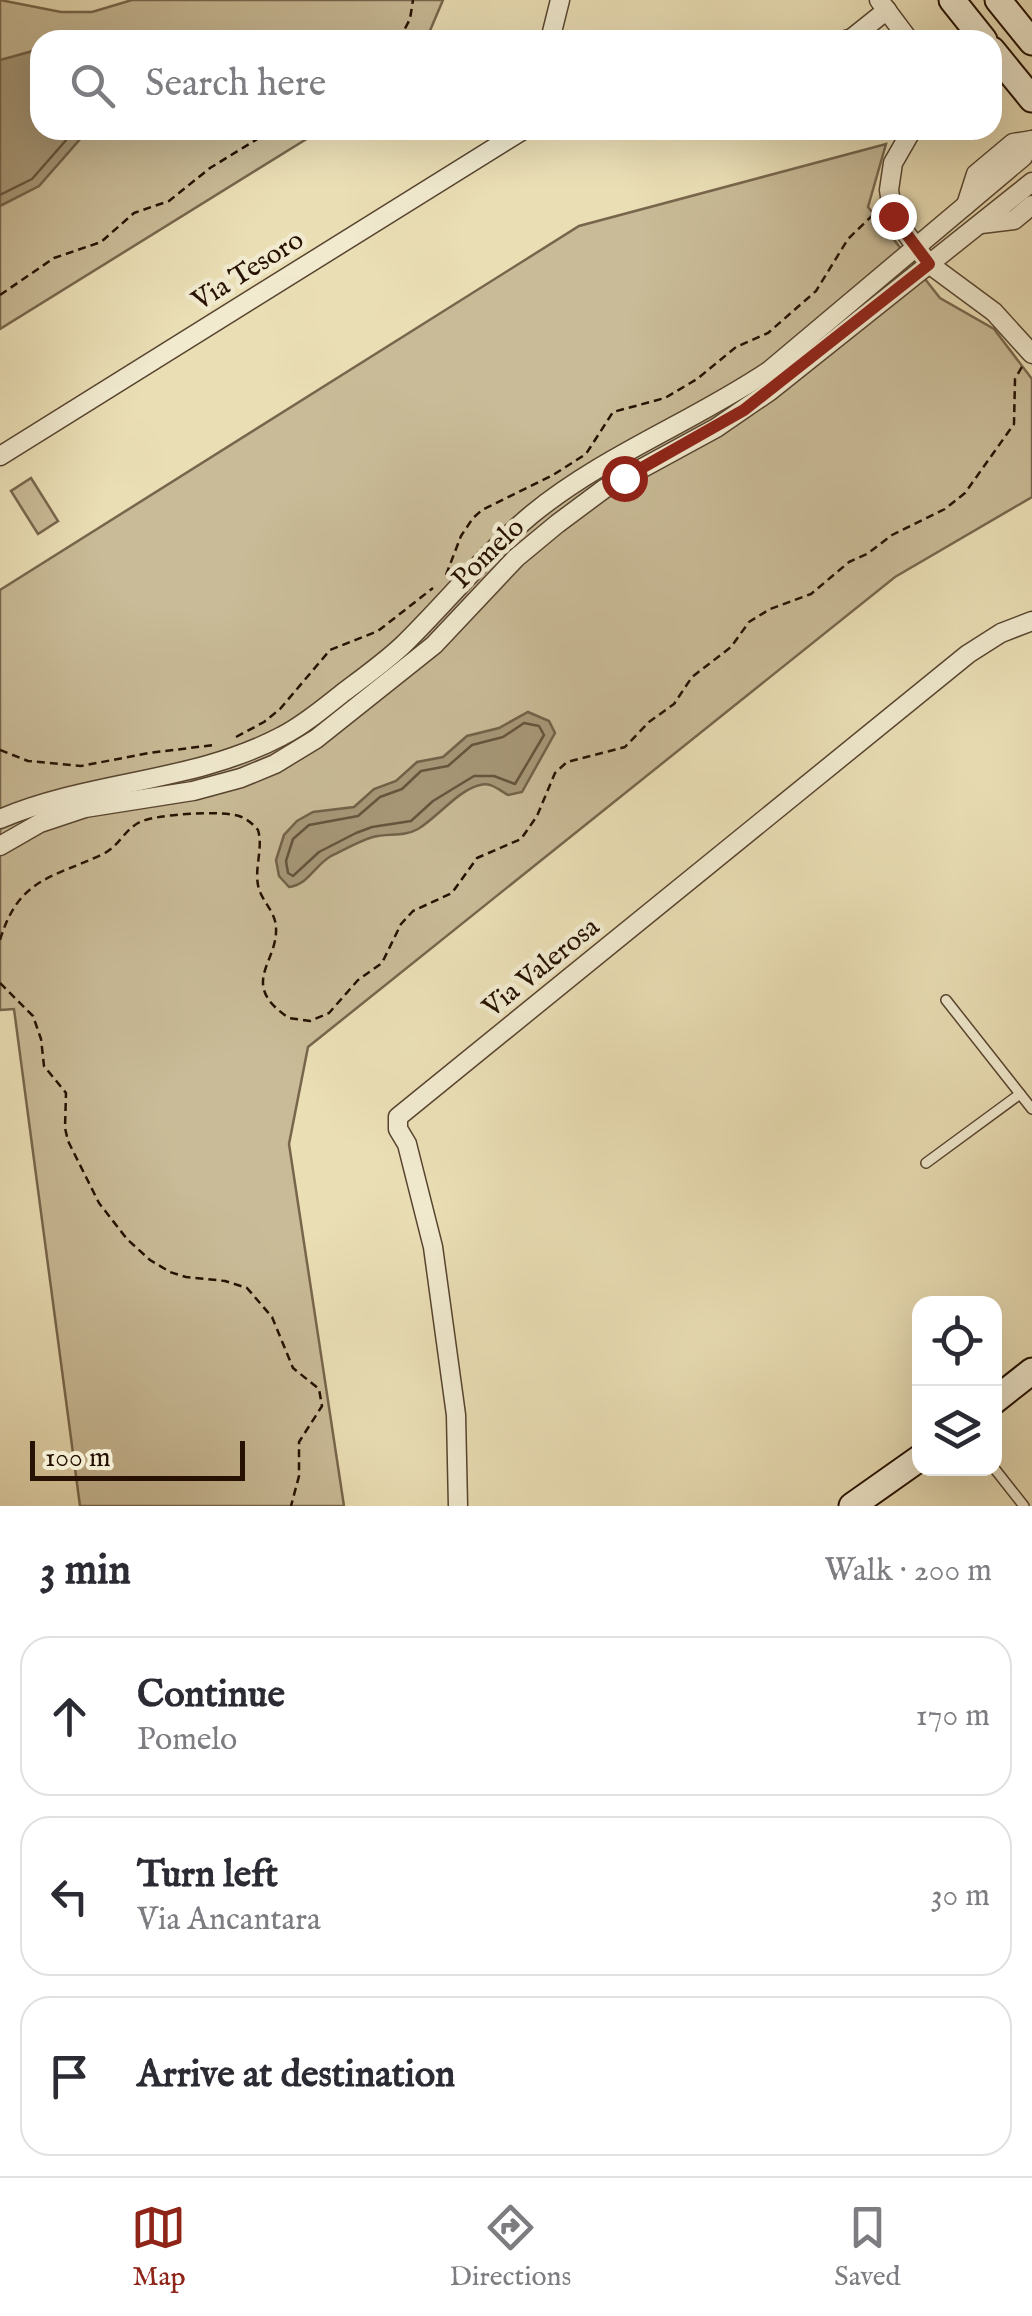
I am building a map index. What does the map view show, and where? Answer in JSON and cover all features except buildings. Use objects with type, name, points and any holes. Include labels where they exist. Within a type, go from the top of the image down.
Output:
[{"type":"main road","points":[[952,0],[976,30]]},
{"type":"main road","points":[[998,0],[1032,42]]},
{"type":"main road","points":[[1002,62],[1032,99]]},
{"type":"main road","points":[[1002,1395],[1032,1371]]},
{"type":"main road","points":[[852,1506],[912,1465]]},
{"type":"main road","points":[[868,1506],[912,1467]]},
{"type":"street","points":[[552,30],[560,0]]},
{"type":"street","points":[[860,30],[883,5],[902,30]]},
{"type":"street","name":"Via Tesoro","points":[[0,456],[507,140]]},
{"type":"street","points":[[906,140],[893,164],[889,190],[893,216],[929,264],[994,312],[1032,356]]},
{"type":"street","name":"Pomelo","points":[[0,820],[78,792],[188,773],[241,756],[286,734],[399,648],[530,516],[583,478],[727,400],[770,370],[1023,157],[1032,140]]},
{"type":"street","name":"Pomelo","points":[[5,842],[40,823],[84,808],[193,791],[241,778],[275,764],[316,739],[434,645],[516,558],[557,524],[604,489],[744,410],[1032,182]]},
{"type":"street","name":"Pomelo","points":[[981,224],[1014,220],[1032,206]]},
{"type":"street","name":"Via Valerosa","points":[[458,1506],[456,1415],[433,1247],[408,1144],[398,1129],[398,1117],[968,654],[1001,633],[1032,620]]},
{"type":"street","points":[[0,820],[5,842]]},
{"type":"lane","points":[[966,205],[981,224]]},
{"type":"lane","points":[[946,1000],[1032,1108]]},
{"type":"lane","points":[[926,1163],[1020,1094]]},
{"type":"lane","points":[[1000,1476],[1024,1506]]},
{"type":"path","points":[[404,30],[413,0]]},
{"type":"path","points":[[0,294],[54,258],[100,242],[134,212],[169,201],[210,168],[256,140]]},
{"type":"path","points":[[446,575],[467,525],[482,510],[586,454],[613,412],[665,398],[696,380],[736,346],[768,333],[816,290],[861,223],[891,203]]},
{"type":"path","points":[[0,940],[33,886],[57,871],[112,849],[140,822],[236,815],[258,830],[258,886],[275,920],[275,940],[263,970],[264,986],[278,1009],[289,1018],[310,1021],[323,1016],[358,980],[382,964],[401,924],[412,911],[452,893],[477,858],[514,844],[526,834],[551,781],[567,762],[625,747],[674,704],[692,676],[726,651],[757,616],[811,594],[849,562],[892,535],[945,510],[965,493],[1014,424],[1016,378],[1032,356]]},
{"type":"path","points":[[230,740],[264,722],[280,708],[330,650],[378,631],[437,586]]},
{"type":"path","points":[[0,750],[28,761],[80,766],[216,745]]},
{"type":"path","points":[[0,983],[36,1022],[44,1066],[66,1093],[64,1128],[68,1141],[104,1210],[135,1248],[170,1272],[235,1283],[252,1292],[272,1317],[292,1368],[319,1389],[322,1406],[297,1450],[299,1476],[291,1506]]},
{"type":"shaded area","points":[[0,0],[61,12],[92,12],[132,0],[443,0],[430,30],[30,30],[30,140],[305,140],[0,329]]},
{"type":"shaded area","points":[[886,144],[868,207],[940,298],[994,329],[1032,379],[1032,497],[895,577],[308,1047],[289,1144],[344,1506],[80,1506],[14,1009],[0,1010],[0,590],[579,226]]},
{"type":"shaded area","points":[[31,478],[58,521],[38,534],[11,491]]},
{"type":"water","points":[[30,52],[30,140],[79,140],[39,186],[0,206],[0,60]]},
{"type":"water","points":[[528,712],[549,721],[555,733],[522,792],[508,795],[480,785],[464,792],[418,829],[357,843],[331,856],[296,885],[289,887],[279,876],[276,860],[284,835],[297,821],[313,812],[354,807],[374,789],[396,781],[417,762],[443,757],[467,736],[499,728]]},
{"type":"route","points":[[624,478],[744,410],[929,264],[893,216]]}]
